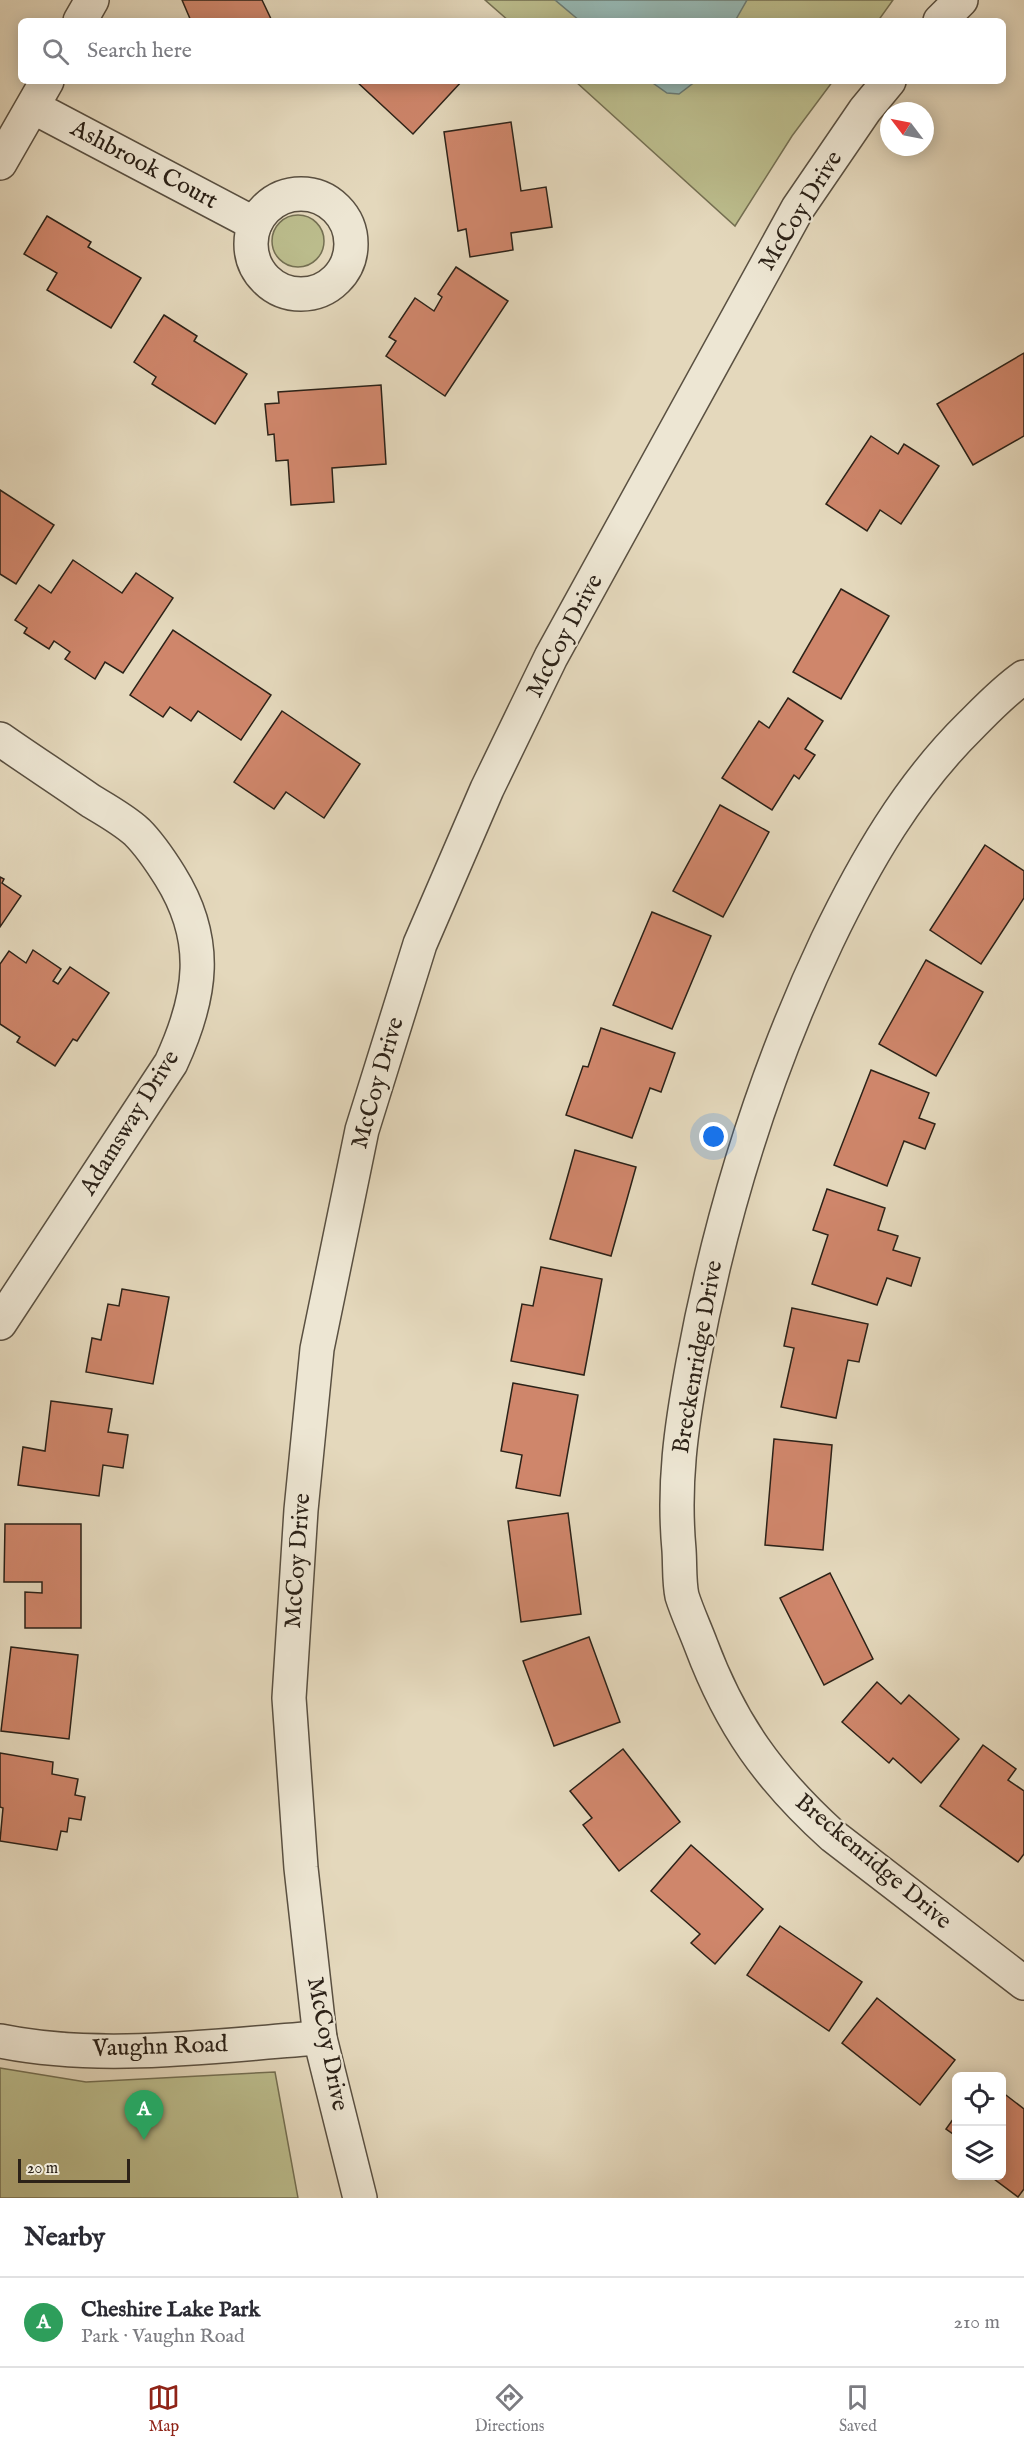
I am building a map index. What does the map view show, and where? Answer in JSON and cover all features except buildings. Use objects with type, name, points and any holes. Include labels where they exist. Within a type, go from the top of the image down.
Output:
[{"type":"street","points":[[82,18],[92,0]]},
{"type":"street","points":[[943,18],[961,0]]},
{"type":"street","name":"McCoy Drive","points":[[360,2198],[320,2038],[301,1868],[289,1698],[301,1510],[317,1349],[362,1130],[420,944],[487,789],[552,657],[798,208],[865,110],[887,84]]},
{"type":"street","points":[[0,164],[40,94]]},
{"type":"street","name":"Ashbrook Court","points":[[40,94],[255,224]]},
{"type":"street","name":"Breckenridge Drive","points":[[1024,677],[1008,688],[944,751],[891,822],[857,879],[811,975],[783,1043],[747,1143],[708,1286],[680,1436],[676,1512],[682,1594],[717,1687],[737,1725],[770,1773],[832,1836],[1024,1983]]},
{"type":"street","name":"Adamsway Drive","points":[[0,739],[135,831],[158,856],[180,892],[193,922],[199,957],[196,994],[186,1031],[171,1063],[0,1323]]},
{"type":"street","name":"Vaughn Road","points":[[0,2041],[18,2045],[129,2051],[320,2038]]},
{"type":"green space","points":[[485,0],[893,0],[880,18],[506,18]]},
{"type":"green space","points":[[578,84],[831,84],[792,136],[735,226]]},
{"type":"green space","points":[[298,215],[308,217],[316,223],[322,231],[324,241],[322,251],[316,259],[308,265],[298,267],[288,265],[280,259],[274,251],[272,241],[274,231],[280,223],[288,217]]},
{"type":"green space","points":[[0,2068],[86,2082],[275,2072],[298,2198],[0,2198]]},
{"type":"water","points":[[555,0],[747,0],[737,18],[576,18]]},
{"type":"water","points":[[654,84],[692,84],[679,94],[667,93]]},
{"type":"place","name":"Cheshire Lake Park","points":[[144,2140]]}]
